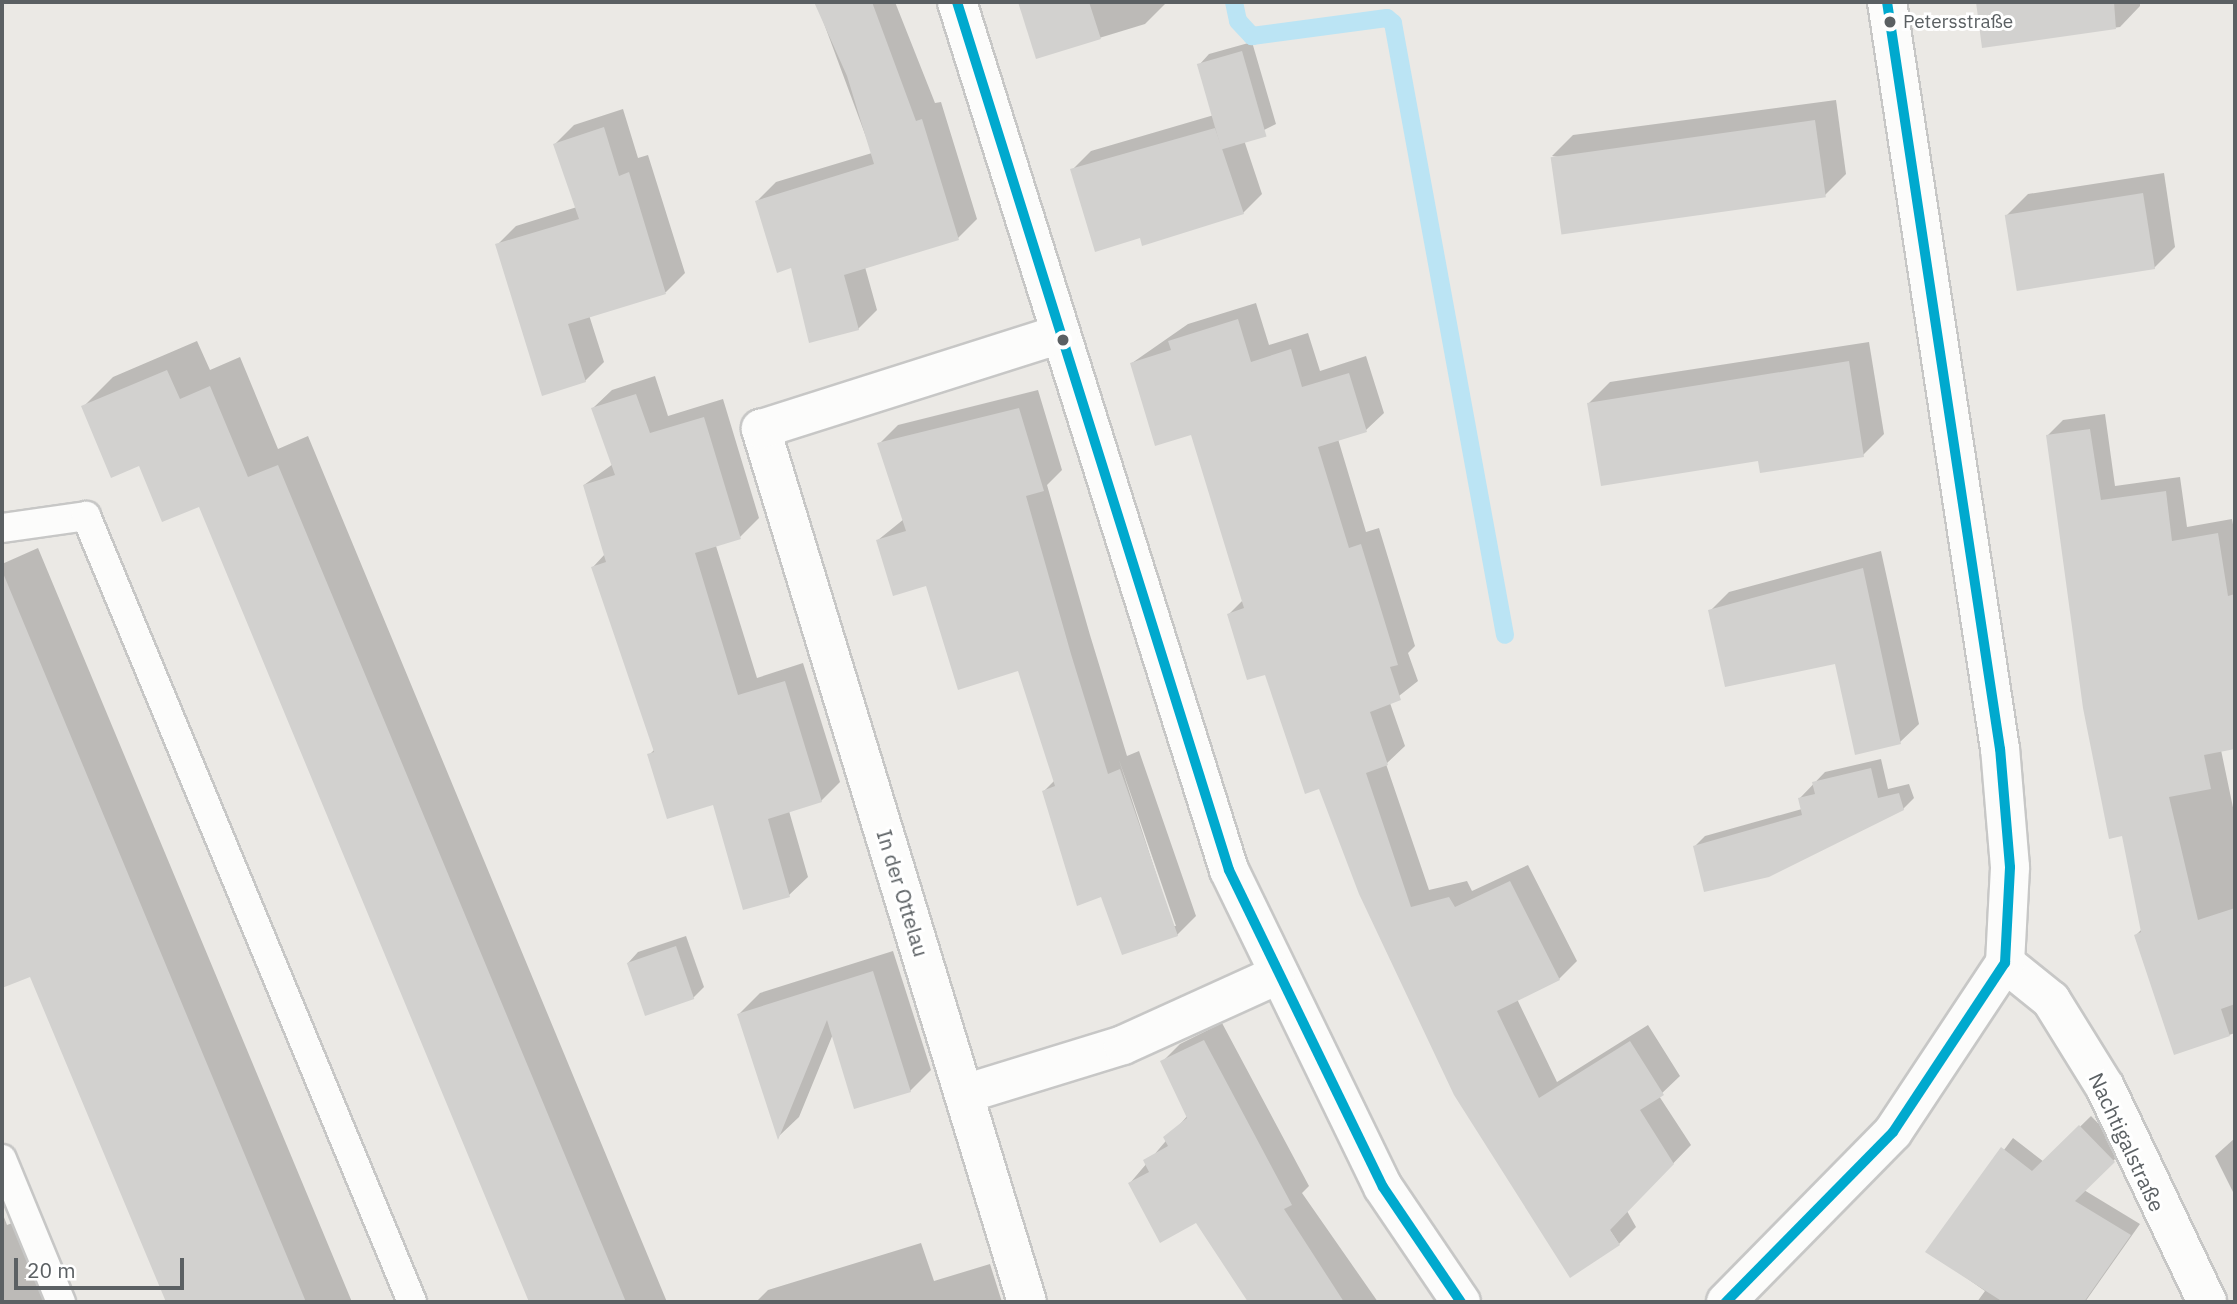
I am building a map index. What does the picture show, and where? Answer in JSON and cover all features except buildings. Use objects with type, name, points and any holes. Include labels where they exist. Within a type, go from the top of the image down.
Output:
[{"type":"street","points":[[957,2],[1058,335],[1196,773],[1275,976],[1383,1187],[1461,1302]]},
{"type":"street","points":[[1726,1302],[1893,1132],[2005,963],[2010,867],[2000,749],[1887,2]]},
{"type":"street","name":"In der Ottelau","points":[[1027,1302],[761,429],[1058,335]]},
{"type":"street","name":"Nachtigalstraße","points":[[2005,963],[2051,1000],[2105,1087],[2207,1302]]},
{"type":"street","points":[[964,1094],[1123,1045],[1275,976]]},
{"type":"lane","points":[[2,528],[86,516],[412,1302]]},
{"type":"lane","points":[[2,1159],[61,1302]]},
{"type":"waterway","points":[[1234,2],[1238,21],[1252,36],[1387,18],[1393,23],[1505,635]]},
{"type":"transit line","points":[[957,2],[1229,870],[1383,1187],[1461,1302]]},
{"type":"transit line","points":[[1726,1302],[1893,1132],[2005,963],[2010,867],[2000,749],[1887,2]]},
{"type":"place","name":"Petersstraße","points":[[1890,22]]}]
